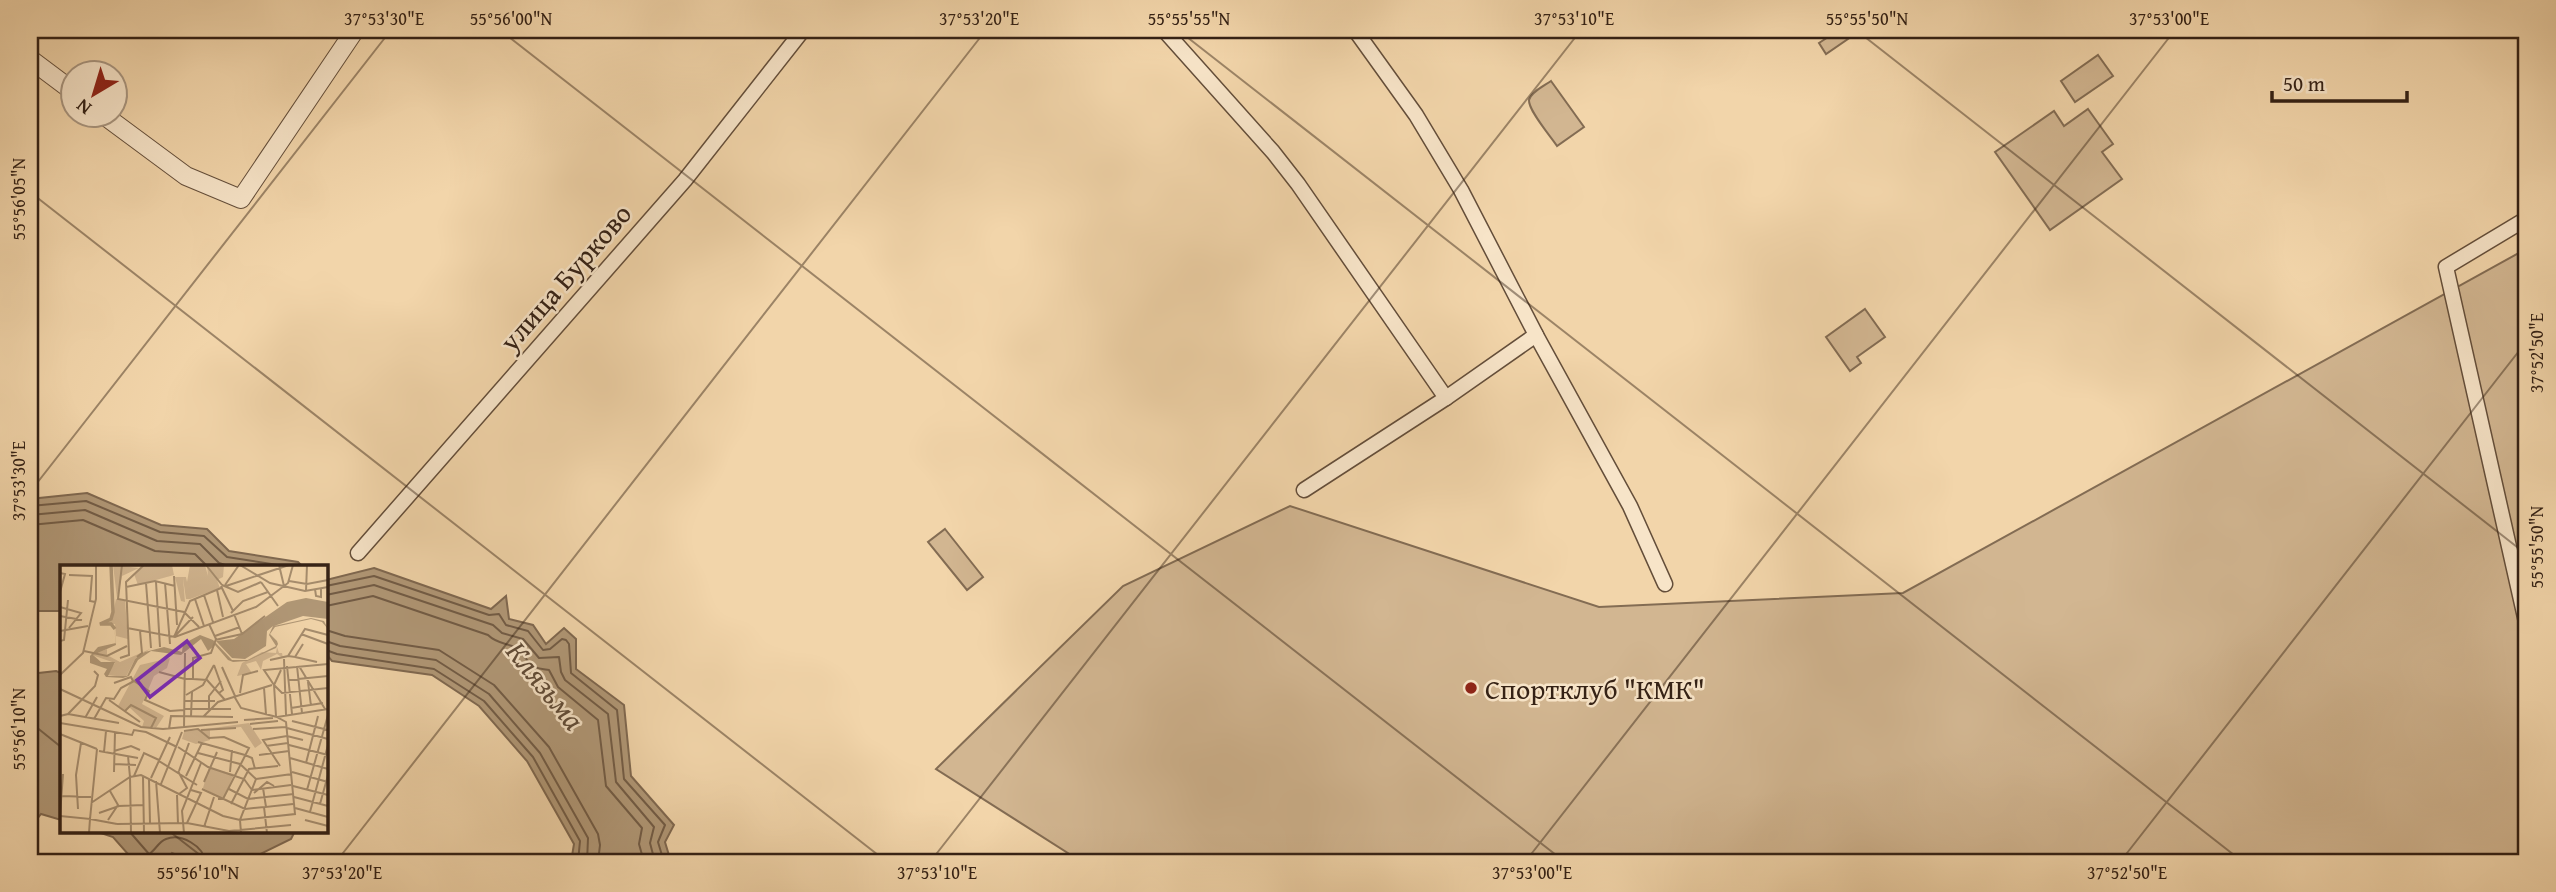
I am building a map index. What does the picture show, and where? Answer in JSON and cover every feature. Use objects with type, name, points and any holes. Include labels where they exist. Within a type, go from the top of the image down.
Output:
[{"type":"street","points":[[124,130],[186,176],[241,199],[355,30]]},
{"type":"street","name":"улица Бурково","points":[[358,553],[685,180],[803,30]]},
{"type":"street","points":[[1164,30],[1273,152],[1298,184],[1446,398]]},
{"type":"street","points":[[1355,30],[1416,115],[1461,190],[1535,335],[1630,506],[1665,584]]},
{"type":"street","points":[[30,59],[60,82]]},
{"type":"street","points":[[2526,219],[2446,267],[2526,622]]},
{"type":"street","points":[[1304,490],[1446,398],[1535,335]]},
{"type":"shaded area","points":[[1839,30],[1861,30],[1826,54],[1819,43]]},
{"type":"shaded area","points":[[2098,55],[2113,76],[2075,102],[2061,81]]},
{"type":"shaded area","points":[[1551,81],[1584,127],[1557,146],[1536,117],[1529,100],[1535,92]]},
{"type":"shaded area","points":[[2088,109],[2113,144],[2102,152],[2122,179],[2050,230],[1995,152],[2054,111],[2064,126]]},
{"type":"shaded area","points":[[2526,249],[2526,862],[1082,862],[936,769],[1123,586],[1290,506],[1599,607],[1903,593]]},
{"type":"shaded area","points":[[1865,309],[1885,337],[1857,357],[1861,363],[1850,371],[1826,337]]},
{"type":"shaded area","points":[[945,529],[983,577],[967,590],[928,542]]},
{"type":"water","points":[[87,493],[161,525],[207,529],[229,551],[298,562],[301,565],[60,565],[60,611],[30,611],[30,499]]},
{"type":"water","name":"Клязьма","points":[[374,568],[491,609],[506,596],[509,619],[533,625],[546,644],[564,628],[576,639],[576,669],[624,705],[631,776],[674,825],[665,842],[671,862],[571,862],[574,844],[527,761],[479,706],[432,675],[332,661],[327,655],[327,580]]},
{"type":"water","points":[[60,673],[60,820],[41,814],[30,828],[30,674]]},
{"type":"water","points":[[98,832],[294,832],[291,839],[244,862],[192,862],[172,853],[165,862],[135,862],[113,837]]},
{"type":"place","name":"Спортклуб \"КМК\"","points":[[1471,688]]}]
